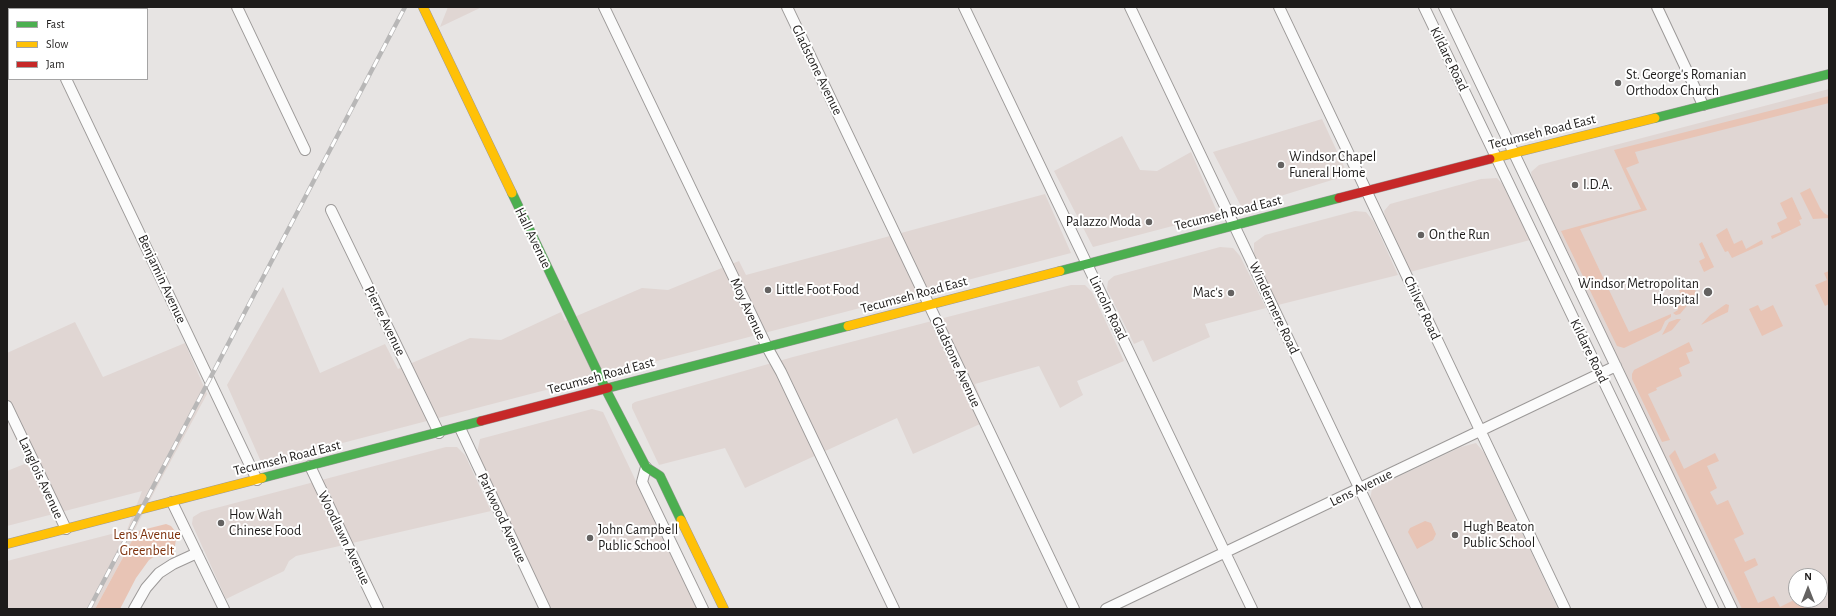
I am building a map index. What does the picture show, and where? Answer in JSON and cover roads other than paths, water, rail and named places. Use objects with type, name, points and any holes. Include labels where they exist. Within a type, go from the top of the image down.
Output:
[{"type":"main road","name":"Hall Avenue","points":[[423,7],[606,390],[646,467],[660,476],[724,609]]},
{"type":"main road","name":"Tecumseh Road East","points":[[7,544],[460,428],[1514,153],[1829,74]]},
{"type":"street","points":[[237,7],[305,150]]},
{"type":"street","name":"Moy Avenue","points":[[604,7],[894,609]]},
{"type":"street","name":"Gladstone Avenue","points":[[787,7],[1074,609]]},
{"type":"street","name":"Lincoln Road","points":[[964,7],[1252,609]]},
{"type":"street","name":"Windermere Road","points":[[1130,7],[1418,609]]},
{"type":"street","name":"Chilver Road","points":[[1279,7],[1565,609]]},
{"type":"street","name":"Kildare Road","points":[[1424,7],[1713,609]]},
{"type":"street","name":"Kildare Road","points":[[1444,7],[1732,609]]},
{"type":"street","points":[[1657,7],[1703,105]]},
{"type":"street","name":"Benjamin Avenue","points":[[66,80],[257,480]]},
{"type":"street","name":"Pierre Avenue","points":[[331,210],[439,433]]},
{"type":"street","name":"Lens Avenue","points":[[1106,609],[1616,366]]},
{"type":"street","name":"Langlois Avenue","points":[[7,406],[66,529]]},
{"type":"street","name":"Parkwood Avenue","points":[[460,428],[545,609]]},
{"type":"street","name":"Woodlawn Avenue","points":[[310,466],[378,609]]},
{"type":"street","points":[[646,467],[642,482],[703,609]]},
{"type":"street","points":[[172,502],[224,609]]},
{"type":"street","points":[[134,609],[146,588],[159,574],[173,564],[197,553]]},
{"type":"railway","points":[[89,609],[405,7]]},
{"type":"place","name":"St. George's Romanian Orthodox Church","points":[[1618,83]]},
{"type":"place","name":"Windsor Chapel Funeral Home","points":[[1281,165]]},
{"type":"place","name":"I.D.A.","points":[[1575,185]]},
{"type":"place","name":"Palazzo Moda","points":[[1149,222]]},
{"type":"place","name":"On the Run","points":[[1421,235]]},
{"type":"place","name":"Little Foot Food","points":[[768,290]]},
{"type":"place","name":"Windsor Metropolitan Hospital","points":[[1708,292]]},
{"type":"place","name":"Mac's","points":[[1231,293]]},
{"type":"place","name":"How Wah Chinese Food","points":[[221,523]]},
{"type":"place","name":"Hugh Beaton Public School","points":[[1455,535]]},
{"type":"place","name":"John Campbell Public School","points":[[590,538]]},
{"type":"park label","name":"Lens Avenue Greenbelt","points":[[147,544]]}]
